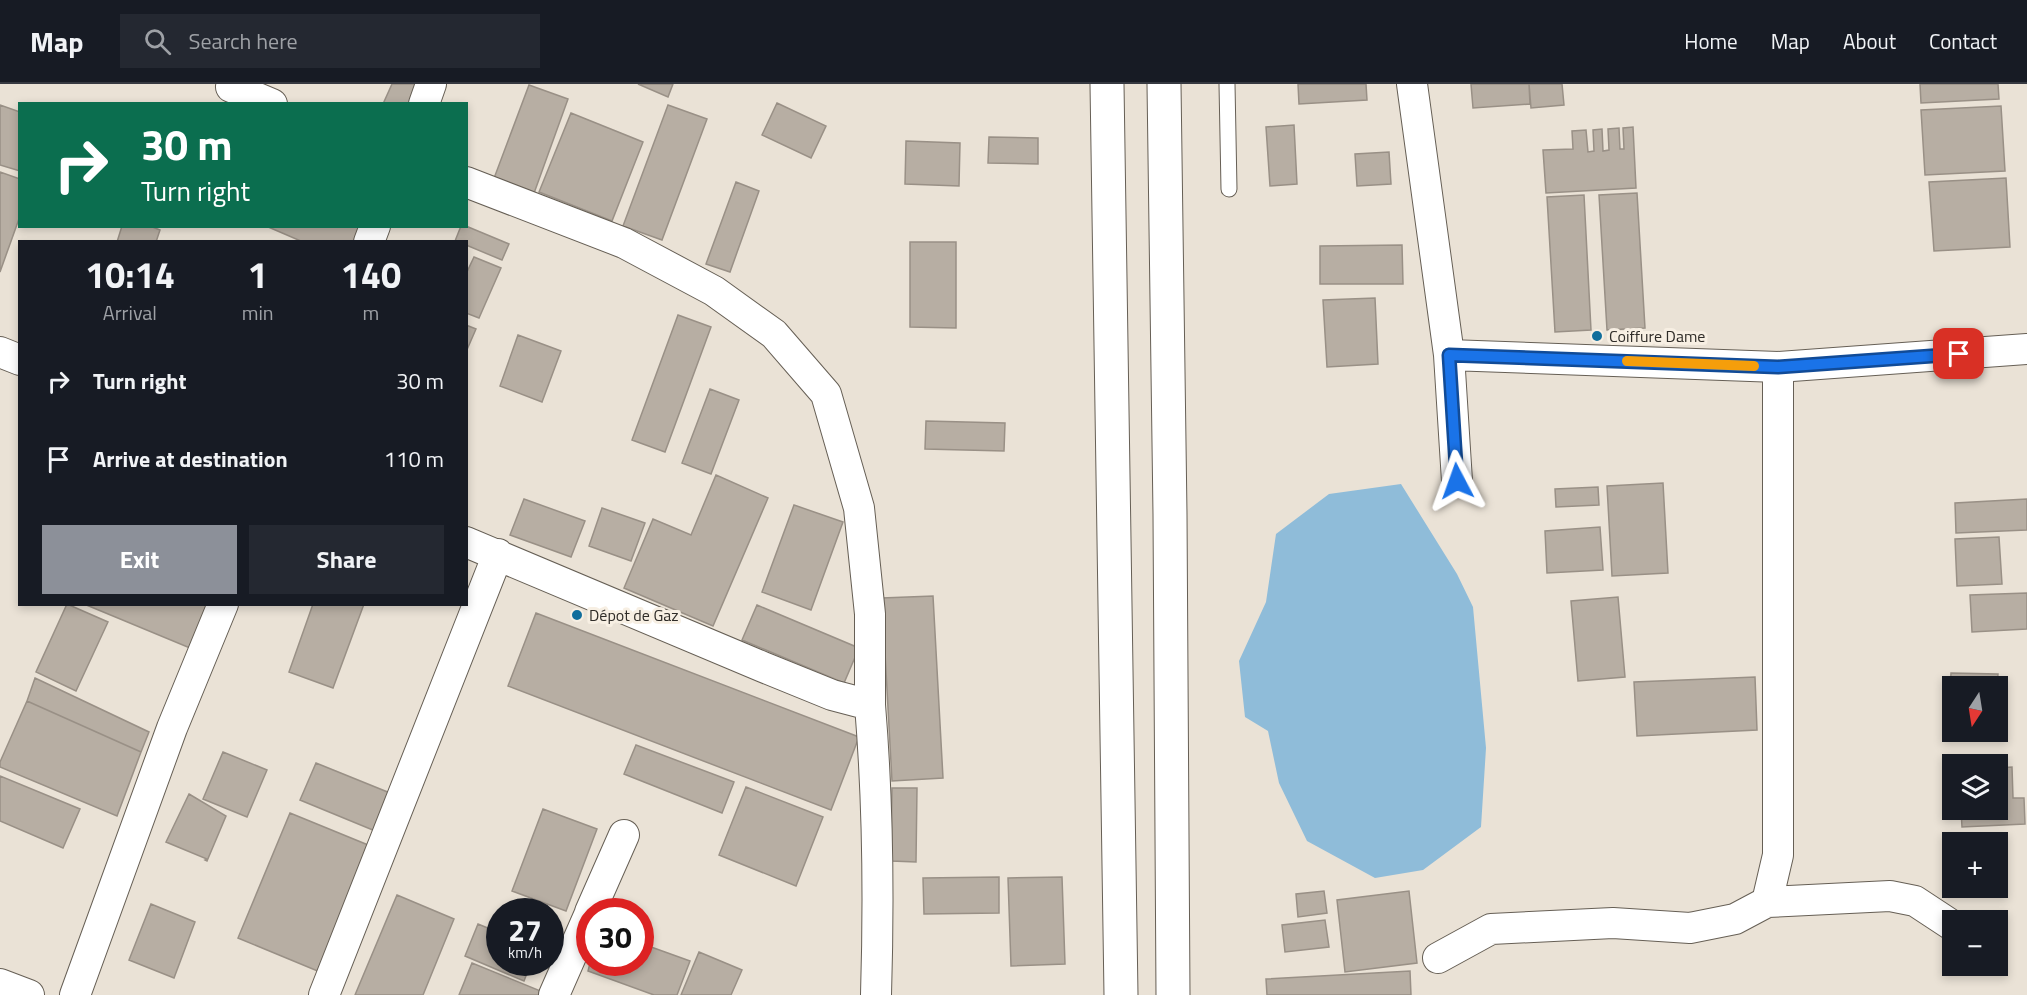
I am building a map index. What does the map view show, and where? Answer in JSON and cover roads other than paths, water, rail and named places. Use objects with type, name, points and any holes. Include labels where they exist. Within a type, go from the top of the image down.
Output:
[{"type":"main road","points":[[1107,84],[1121,995]]},
{"type":"main road","points":[[1164,84],[1173,995]]},
{"type":"street","points":[[425,102],[431,84]]},
{"type":"street","points":[[1412,84],[1449,355],[1457,481]]},
{"type":"street","points":[[227,85],[267,102]]},
{"type":"street","points":[[468,183],[624,243],[714,291],[774,334],[826,394],[859,508],[870,614],[870,705],[879,890],[876,995]]},
{"type":"street","points":[[1449,355],[1778,367],[2027,349]]},
{"type":"street","points":[[0,352],[18,359]]},
{"type":"street","points":[[1767,902],[1778,855],[1778,367]]},
{"type":"street","points":[[468,543],[832,695],[870,705]]},
{"type":"street","points":[[324,995],[498,554]]},
{"type":"street","points":[[75,995],[172,728],[222,606]]},
{"type":"street","points":[[597,898],[624,835]]},
{"type":"street","points":[[1438,958],[1491,929],[1613,923],[1690,928],[1735,919],[1767,902],[1890,896],[1915,901],[1942,919]]},
{"type":"street","points":[[554,995],[576,945]]},
{"type":"street","points":[[0,984],[29,995]]},
{"type":"lane","points":[[1227,84],[1229,189]]},
{"type":"water","points":[[1401,484],[1457,574],[1473,607],[1486,748],[1481,827],[1423,870],[1375,878],[1307,841],[1279,783],[1268,731],[1245,717],[1239,661],[1266,602],[1276,534],[1329,494]]},
{"type":"place","name":"Coiffure Dame","points":[[1597,336]]},
{"type":"place","name":"Dépot de Gaz","points":[[577,615]]}]
